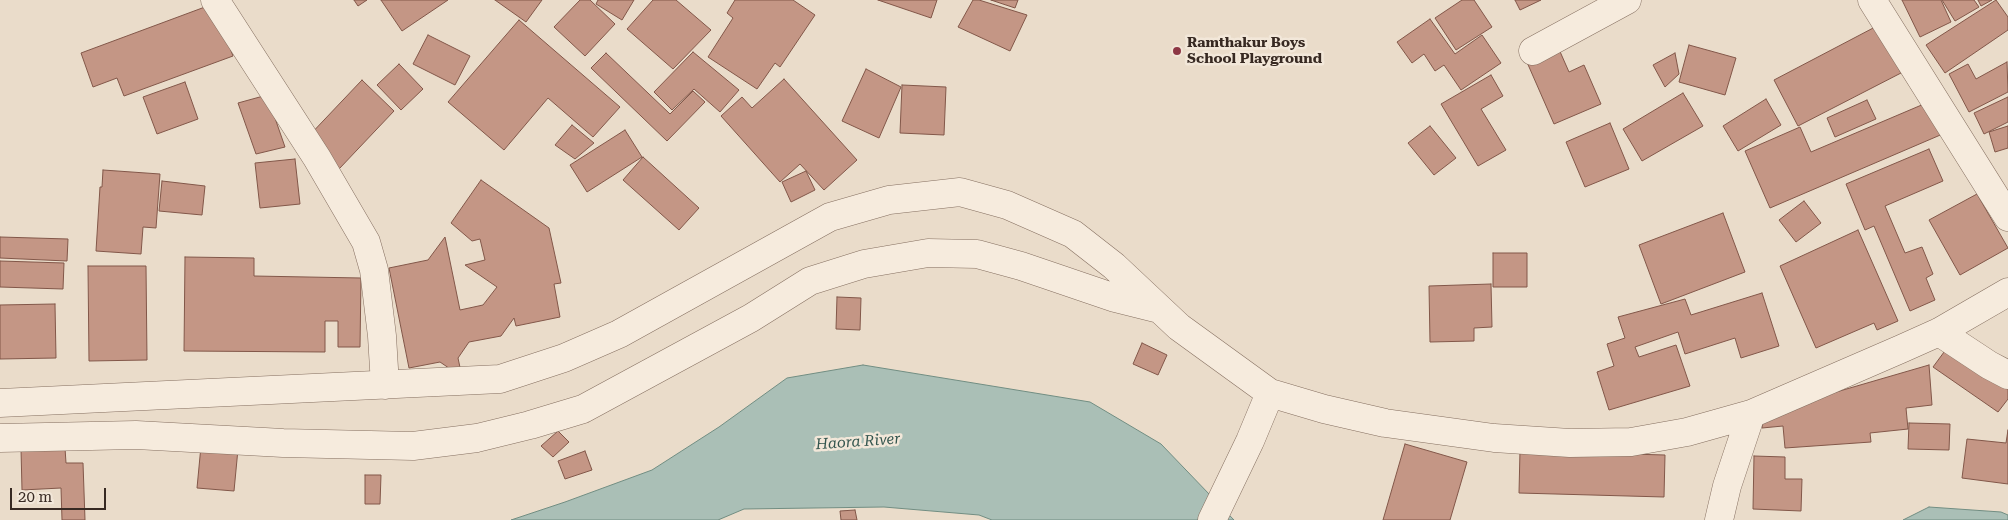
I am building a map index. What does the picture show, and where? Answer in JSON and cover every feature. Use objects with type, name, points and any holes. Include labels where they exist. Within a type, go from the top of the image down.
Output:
[{"type":"street","points":[[215,0],[316,158],[366,242],[374,270],[382,336],[385,385]]},
{"type":"street","points":[[1533,51],[1628,0]]},
{"type":"street","points":[[1872,0],[2008,217]]},
{"type":"street","points":[[0,403],[500,379],[564,358],[619,334],[830,216],[889,200],[960,192],[1007,205],[1073,234],[1114,266],[1179,327],[1270,392],[1324,409],[1385,422],[1494,438],[1570,443],[1631,442],[1687,432],[1751,414],[1939,332],[2008,292]]},
{"type":"street","points":[[0,438],[136,435],[283,443],[413,446],[477,438],[583,409],[751,318],[810,281],[864,264],[928,253],[977,254],[1021,266],[1115,298],[1163,310]]},
{"type":"street","points":[[1939,332],[1988,365],[2008,375]]},
{"type":"street","points":[[1212,520],[1250,441],[1270,392]]},
{"type":"street","points":[[1719,520],[1727,486],[1751,414]]},
{"type":"water","name":"Haora River","points":[[863,365],[1090,402],[1161,444],[1234,520],[992,520],[979,515],[884,507],[744,509],[718,520],[511,520],[652,470],[719,427],[787,378]]},
{"type":"water","points":[[1929,507],[2001,512],[2008,515],[2008,520],[1903,520]]},
{"type":"building","points":[[354,0],[367,0],[358,6]]},
{"type":"building","points":[[381,0],[448,0],[402,31]]},
{"type":"building","points":[[495,0],[542,0],[526,22]]},
{"type":"building","points":[[580,0],[590,0],[615,24],[585,56],[554,27]]},
{"type":"building","points":[[598,0],[634,0],[622,20],[596,4]]},
{"type":"building","points":[[653,0],[676,0],[711,30],[673,69],[627,29]]},
{"type":"building","points":[[735,0],[793,0],[815,15],[780,67],[775,63],[757,89],[708,57],[733,18],[727,13]]},
{"type":"building","points":[[878,0],[937,0],[931,18]]},
{"type":"building","points":[[973,0],[979,0],[1027,15],[1010,51],[958,27]]},
{"type":"building","points":[[991,0],[1018,0],[1015,8]]},
{"type":"building","points":[[1462,0],[1474,0],[1492,27],[1456,50],[1435,18]]},
{"type":"building","points":[[1515,0],[1541,0],[1520,10]]},
{"type":"building","points":[[1902,0],[1941,0],[1951,22],[1920,37]]},
{"type":"building","points":[[1942,0],[1974,0],[1979,7],[1955,21]]},
{"type":"building","points":[[1978,0],[1992,0],[1981,6]]},
{"type":"building","points":[[1996,0],[2008,17],[2008,30],[1945,73],[1926,45]]},
{"type":"building","points":[[213,4],[233,56],[124,96],[117,78],[93,87],[81,53]]},
{"type":"building","points":[[1430,19],[1455,54],[1482,35],[1501,63],[1461,90],[1444,65],[1435,71],[1424,54],[1412,63],[1397,42]]},
{"type":"building","points":[[519,20],[620,107],[593,137],[548,98],[504,150],[448,102]]},
{"type":"building","points":[[1877,26],[1901,73],[1798,126],[1774,80]]},
{"type":"building","points":[[428,35],[470,56],[455,85],[413,64]]},
{"type":"building","points":[[1689,45],[1736,58],[1725,95],[1679,82]]},
{"type":"building","points":[[1558,47],[1569,72],[1584,65],[1601,104],[1554,124],[1526,60]]},
{"type":"building","points":[[693,52],[739,90],[720,112],[694,89],[672,110],[654,92]]},
{"type":"building","points":[[606,53],[670,114],[693,91],[705,102],[667,141],[591,68]]},
{"type":"building","points":[[1675,53],[1679,74],[1665,87],[1653,65]]},
{"type":"building","points":[[2007,62],[2008,92],[1969,112],[1949,74],[1968,64],[1976,79]]},
{"type":"building","points":[[399,64],[423,89],[401,110],[377,85]]},
{"type":"building","points":[[866,69],[901,87],[879,138],[842,121]]},
{"type":"building","points":[[1491,75],[1503,96],[1481,109],[1506,150],[1478,166],[1441,104]]},
{"type":"building","points":[[784,79],[857,160],[824,190],[800,164],[780,182],[721,116],[742,97],[752,108]]},
{"type":"building","points":[[362,80],[394,111],[339,169],[306,139]]},
{"type":"building","points":[[185,82],[198,119],[157,134],[143,97]]},
{"type":"building","points":[[902,85],[946,87],[944,135],[900,133]]},
{"type":"building","points":[[1683,93],[1703,126],[1642,161],[1623,129]]},
{"type":"building","points":[[267,95],[285,147],[256,154],[238,103]]},
{"type":"building","points":[[2008,97],[2008,122],[1984,134],[1974,113]]},
{"type":"building","points":[[1766,99],[1781,125],[1738,151],[1723,126]]},
{"type":"building","points":[[1867,100],[1876,119],[1835,137],[1827,118]]},
{"type":"building","points":[[1931,101],[1945,133],[1770,208],[1745,151],[1800,127],[1811,152]]},
{"type":"building","points":[[1610,123],[1629,169],[1585,187],[1566,142]]},
{"type":"building","points":[[572,125],[594,143],[575,159],[555,145]]},
{"type":"building","points":[[1430,126],[1456,158],[1434,175],[1408,143]]},
{"type":"building","points":[[2008,126],[2008,148],[1995,152],[1989,132]]},
{"type":"building","points":[[625,130],[642,157],[587,192],[570,165]]},
{"type":"building","points":[[1929,149],[1943,181],[1885,206],[1905,253],[1922,247],[1933,274],[1926,278],[1935,300],[1910,311],[1874,226],[1865,230],[1846,184]]},
{"type":"building","points":[[643,157],[699,208],[679,230],[623,180]]},
{"type":"building","points":[[295,159],[300,204],[260,208],[255,163]]},
{"type":"building","points":[[103,170],[160,174],[156,228],[143,227],[141,254],[96,251],[100,187],[102,187]]},
{"type":"building","points":[[806,171],[815,190],[791,202],[782,182]]},
{"type":"building","points":[[481,180],[549,228],[561,283],[554,284],[560,317],[516,326],[514,318],[501,336],[469,342],[458,358],[462,377],[440,362],[409,368],[389,268],[428,260],[445,237],[460,310],[483,305],[497,287],[465,265],[485,260],[480,239],[472,241],[451,223]]},
{"type":"building","points":[[162,181],[205,186],[202,215],[159,211]]},
{"type":"building","points":[[1977,194],[2008,248],[1960,275],[1929,220]]},
{"type":"building","points":[[1804,201],[1821,223],[1796,242],[1779,220]]},
{"type":"building","points":[[1723,213],[1745,272],[1661,304],[1639,245]]},
{"type":"building","points":[[1858,230],[1898,321],[1877,330],[1874,323],[1816,348],[1780,266]]},
{"type":"building","points":[[0,237],[68,239],[67,261],[0,258]]},
{"type":"building","points":[[1493,253],[1527,253],[1527,287],[1493,287]]},
{"type":"building","points":[[185,257],[254,258],[254,276],[361,278],[360,347],[338,347],[338,321],[325,321],[325,352],[184,351]]},
{"type":"building","points":[[0,261],[64,263],[63,289],[0,287]]},
{"type":"building","points":[[88,266],[146,266],[147,360],[89,361]]},
{"type":"building","points":[[1491,284],[1492,327],[1474,328],[1474,341],[1430,342],[1429,286]]},
{"type":"building","points":[[1762,293],[1779,346],[1741,358],[1735,338],[1685,354],[1678,332],[1635,347],[1639,357],[1676,345],[1690,386],[1609,410],[1597,372],[1614,366],[1607,344],[1625,338],[1618,317],[1685,299],[1691,315]]},
{"type":"building","points":[[837,297],[861,298],[860,330],[836,329]]},
{"type":"building","points":[[55,304],[56,358],[0,359],[0,305]]},
{"type":"building","points":[[1142,343],[1167,355],[1158,375],[1133,364]]},
{"type":"building","points":[[1950,344],[2008,385],[2008,399],[1998,412],[1933,367]]},
{"type":"building","points":[[1929,365],[1932,405],[1906,408],[1908,429],[1870,433],[1871,442],[1785,448],[1783,426],[1762,428],[1764,413]]},
{"type":"building","points":[[1909,423],[1950,424],[1949,450],[1908,449]]},
{"type":"building","points":[[2008,430],[2008,484],[1962,478],[1967,439],[2006,443]]},
{"type":"building","points":[[558,431],[569,442],[553,457],[541,446]]},
{"type":"building","points":[[1405,444],[1467,462],[1450,520],[1383,520]]},
{"type":"building","points":[[201,446],[238,449],[234,491],[197,488]]},
{"type":"building","points":[[65,448],[66,463],[83,463],[85,520],[62,520],[61,488],[22,490],[21,449]]},
{"type":"building","points":[[585,451],[592,470],[565,479],[558,461]]},
{"type":"building","points":[[1520,451],[1665,455],[1664,497],[1519,493]]},
{"type":"building","points":[[1754,456],[1785,457],[1785,479],[1802,479],[1801,511],[1753,509]]},
{"type":"building","points":[[365,475],[381,475],[380,504],[365,504]]},
{"type":"building","points":[[855,510],[857,520],[841,520],[840,511]]},
{"type":"place","name":"Ramthakur Boys School Playground","points":[[1177,51]]}]
